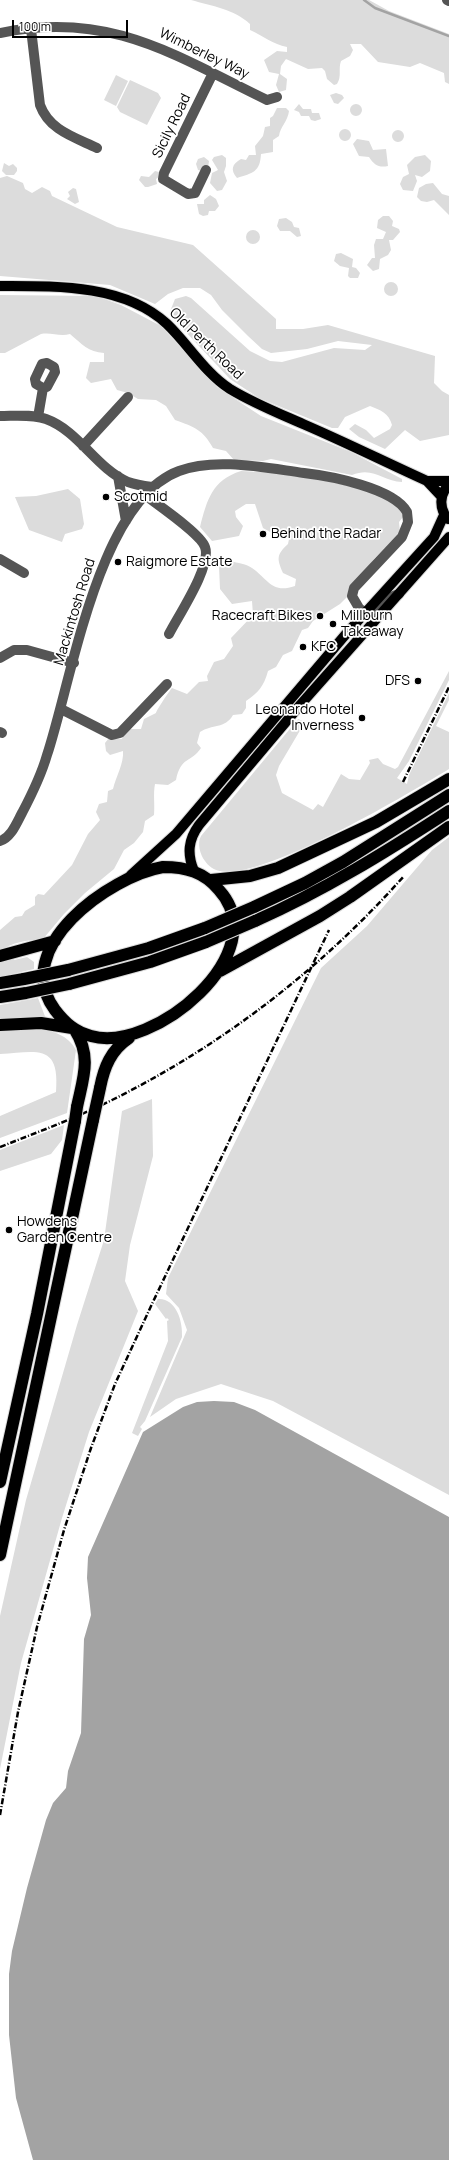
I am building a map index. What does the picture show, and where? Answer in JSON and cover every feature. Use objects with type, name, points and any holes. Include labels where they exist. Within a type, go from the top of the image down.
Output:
[{"type":"highway","points":[[211,880],[250,876],[278,868],[376,822],[449,779]]},
{"type":"highway","points":[[0,983],[68,970],[149,948],[205,928],[305,883],[343,862],[449,794]]},
{"type":"highway","points":[[0,997],[69,984],[150,962],[206,942],[255,921],[347,875],[449,810]]},
{"type":"highway","points":[[0,1555],[100,1088],[106,1066],[114,1051],[121,1043],[135,1034],[166,1020],[198,994],[219,972],[338,905],[449,827]]},
{"type":"highway","points":[[0,1482],[39,1306],[86,1058],[83,1045],[73,1029],[57,1012],[47,996],[44,985],[45,967],[55,941],[68,922],[89,901],[128,878],[148,870],[163,867],[194,871],[211,880],[223,894],[233,924],[232,939],[226,958],[219,972]]},
{"type":"highway","points":[[0,956],[55,941]]},
{"type":"highway","points":[[0,1025],[42,1023],[73,1029],[82,1034],[104,1039],[116,1039],[135,1034]]},
{"type":"highway","points":[[0,1464],[13,1424]]},
{"type":"main road","name":"Old Perth Road","points":[[0,286],[43,287],[100,293],[113,295],[140,306],[155,314],[167,324],[212,373],[228,388],[261,407],[427,481],[442,497]]},
{"type":"main road","name":"Old Perth Road","points":[[427,481],[449,481]]},
{"type":"main road","points":[[128,878],[176,834],[278,712],[434,537],[447,518],[441,506],[442,497],[449,485]]},
{"type":"main road","points":[[194,871],[190,857],[189,845],[191,837],[199,825],[301,704],[449,537]]},
{"type":"street","name":"Wimberley Way","points":[[0,34],[31,29],[80,27],[117,33],[162,49],[267,100],[277,97]]},
{"type":"street","points":[[31,29],[40,105],[43,115],[50,124],[96,148]]},
{"type":"street","name":"Sicily Road","points":[[206,170],[195,193],[188,194],[163,179],[164,173],[213,74]]},
{"type":"street","points":[[38,417],[43,388]]},
{"type":"street","points":[[83,446],[128,397]]},
{"type":"street","points":[[0,416],[38,417],[63,428],[118,476],[149,491],[198,536],[206,548],[203,569],[169,634]]},
{"type":"street","name":"Mackintosh Road","points":[[0,841],[6,838],[16,823],[37,784],[61,709],[92,594],[102,567],[126,521],[149,491],[168,476],[193,467],[234,466],[320,474],[350,482],[395,500],[401,504],[407,512],[406,530],[396,544],[354,588],[352,596],[354,602],[364,614]]},
{"type":"street","points":[[118,476],[126,521]]},
{"type":"street","points":[[2,564],[24,573]]},
{"type":"street","points":[[364,614],[371,616],[386,599],[399,594]]},
{"type":"street","points":[[0,658],[14,650],[26,650],[74,663]]},
{"type":"street","points":[[61,709],[112,736],[120,733],[167,684]]},
{"type":"shaded area","points":[[191,0],[369,0],[389,11],[449,34],[449,84],[445,82],[444,73],[420,63],[410,67],[378,62],[361,44],[350,44],[353,50],[350,56],[341,61],[337,84],[334,85],[327,79],[325,71],[322,68],[308,69],[286,59],[281,66],[280,74],[287,79],[286,90],[279,92],[276,85],[279,74],[269,72],[264,60],[277,51],[287,52],[287,47],[273,42],[250,30],[250,24],[230,11]]},
{"type":"shaded area","points":[[116,75],[128,81],[116,106],[104,100]]},
{"type":"shaded area","points":[[130,80],[158,93],[161,98],[147,125],[120,112],[117,107]]},
{"type":"shaded area","points":[[336,93],[342,95],[344,98],[338,104],[334,103],[330,95]]},
{"type":"shaded area","points":[[299,104],[303,109],[311,109],[312,113],[319,113],[321,119],[315,121],[311,120],[309,116],[301,116],[299,112],[294,110]]},
{"type":"shaded area","points":[[356,104],[360,106],[362,110],[360,114],[356,116],[352,114],[350,110],[352,106]]},
{"type":"shaded area","points":[[277,108],[286,108],[289,111],[279,136],[273,140],[273,152],[261,154],[259,165],[255,171],[237,178],[233,172],[234,165],[241,159],[246,160],[249,155],[256,155],[255,146],[263,136],[265,127],[270,126],[270,118],[273,116]]},
{"type":"shaded area","points":[[343,129],[347,129],[351,135],[347,141],[343,141],[339,137],[339,133]]},
{"type":"shaded area","points":[[398,130],[402,132],[404,136],[402,140],[398,142],[394,140],[392,136],[394,132]]},
{"type":"shaded area","points":[[357,139],[369,141],[373,150],[386,149],[388,166],[379,166],[369,157],[359,156],[353,144]]},
{"type":"shaded area","points":[[222,155],[226,158],[224,172],[227,181],[222,190],[217,191],[210,183],[212,173],[218,170],[212,160],[214,157]]},
{"type":"shaded area","points":[[425,155],[431,161],[430,171],[422,177],[415,175],[417,181],[413,191],[403,190],[400,184],[403,177],[409,174],[407,165],[415,157]]},
{"type":"shaded area","points":[[204,157],[209,161],[208,168],[204,172],[198,170],[196,164],[198,159]]},
{"type":"shaded area","points":[[4,163],[9,166],[13,164],[17,168],[14,175],[6,175],[2,171]]},
{"type":"shaded area","points":[[155,171],[159,172],[160,176],[156,179],[157,184],[145,187],[139,180],[141,176],[149,177]]},
{"type":"shaded area","points":[[7,176],[23,183],[25,189],[32,193],[42,187],[50,191],[52,196],[117,227],[193,245],[276,319],[276,329],[303,329],[328,325],[435,356],[434,383],[442,391],[449,395],[449,435],[420,441],[405,430],[385,449],[359,437],[349,429],[355,424],[366,430],[374,438],[390,429],[392,425],[389,418],[384,412],[374,407],[370,406],[345,417],[338,428],[332,428],[259,398],[230,379],[169,314],[175,299],[186,296],[191,298],[250,351],[270,361],[282,362],[334,348],[365,350],[372,345],[338,341],[307,349],[271,353],[262,349],[222,310],[211,295],[200,288],[183,288],[168,294],[155,304],[110,285],[0,276],[0,178]]},
{"type":"shaded area","points":[[433,183],[442,194],[449,196],[449,215],[434,200],[427,202],[421,201],[417,197],[419,188],[426,184]]},
{"type":"shaded area","points":[[73,188],[76,189],[79,202],[75,204],[67,199],[70,196],[68,192]]},
{"type":"shaded area","points":[[210,195],[216,199],[219,206],[215,211],[209,211],[208,215],[203,216],[199,214],[197,204],[204,204],[204,200]]},
{"type":"shaded area","points":[[383,216],[389,216],[393,221],[392,226],[399,229],[400,232],[393,240],[389,240],[391,250],[388,255],[380,259],[379,269],[373,271],[367,265],[372,258],[375,258],[374,245],[376,239],[383,239],[386,232],[377,228],[378,220]]},
{"type":"shaded area","points":[[286,218],[292,222],[294,227],[299,228],[301,236],[297,237],[290,231],[280,231],[277,226],[279,219]]},
{"type":"shaded area","points":[[253,230],[258,232],[260,237],[258,242],[253,244],[248,242],[246,237],[248,232]]},
{"type":"shaded area","points":[[341,253],[353,259],[352,267],[356,268],[360,273],[358,278],[350,278],[348,276],[349,268],[340,266],[334,261],[336,254]]},
{"type":"shaded area","points":[[391,282],[396,284],[398,289],[396,294],[391,296],[386,294],[384,289],[386,284]]},
{"type":"shaded area","points":[[0,295],[96,296],[121,305],[161,326],[217,387],[261,416],[351,452],[402,479],[402,482],[372,473],[366,472],[352,475],[271,459],[263,461],[234,460],[226,451],[213,448],[206,437],[198,430],[175,420],[166,406],[156,400],[138,399],[128,393],[117,390],[111,379],[91,383],[86,378],[90,362],[104,362],[104,353],[89,349],[70,334],[41,334],[5,353],[0,353]]},
{"type":"shaded area","points":[[241,471],[298,474],[374,492],[400,508],[403,517],[399,522],[400,532],[374,559],[348,596],[340,604],[313,621],[308,628],[302,630],[292,651],[283,655],[276,667],[268,671],[265,681],[260,689],[246,701],[246,708],[242,714],[233,715],[226,722],[200,732],[197,743],[201,748],[194,756],[183,763],[176,780],[168,785],[155,784],[154,815],[145,821],[143,832],[134,843],[124,850],[114,869],[85,893],[64,914],[43,939],[15,944],[0,952],[0,930],[15,917],[22,916],[25,911],[35,905],[35,897],[38,894],[44,895],[72,865],[88,834],[100,820],[96,812],[99,804],[107,802],[108,791],[113,789],[123,756],[123,751],[110,755],[106,751],[105,743],[109,738],[122,739],[124,733],[129,729],[141,729],[144,719],[156,713],[172,688],[187,694],[199,682],[208,681],[207,676],[214,662],[224,659],[233,646],[231,638],[253,615],[252,601],[232,604],[220,589],[219,566],[231,561],[252,568],[276,587],[287,588],[295,586],[296,579],[283,573],[279,561],[281,551],[288,544],[289,539],[282,532],[272,533],[263,528],[255,504],[246,504],[235,511],[236,517],[243,526],[239,536],[212,541],[200,527],[205,508],[212,492],[223,480]]},
{"type":"shaded area","points":[[68,489],[80,499],[84,524],[82,529],[65,534],[62,542],[29,530],[15,497],[36,496]]},
{"type":"shaded area","points":[[449,671],[449,680],[409,761],[397,778],[407,784],[409,775],[449,693],[449,700],[436,726],[449,732],[449,769],[402,797],[336,833],[269,862],[241,870],[220,871],[213,869],[206,863],[200,849],[199,842],[201,836],[298,719],[305,722],[279,766],[276,775],[282,793],[313,810],[318,804],[323,807],[341,774],[349,779],[360,780],[370,763],[369,760],[378,758],[383,764],[395,769],[398,767]]},
{"type":"shaded area","points":[[449,837],[449,1495],[273,1401],[221,1384],[176,1399],[150,1417],[187,1330],[179,1308],[166,1294],[168,1278],[321,968],[367,926],[432,850]]},
{"type":"shaded area","points":[[27,957],[34,962],[34,969],[0,977],[0,961]]},
{"type":"shaded area","points":[[38,998],[46,1019],[0,1020],[0,1005]]},
{"type":"shaded area","points":[[37,1029],[49,1031],[65,1037],[76,1050],[67,1113],[0,1138],[0,1116],[56,1092],[56,1076],[54,1065],[50,1058],[35,1052],[0,1054],[0,1031]]},
{"type":"shaded area","points":[[152,1099],[153,1156],[130,1245],[125,1281],[138,1311],[89,1432],[62,1518],[21,1663],[0,1769],[0,1616],[26,1500],[77,1325],[104,1240],[122,1111]]},
{"type":"shaded area","points":[[64,1125],[62,1140],[51,1154],[0,1171],[0,1150]]},
{"type":"shaded area","points":[[158,1299],[169,1302],[174,1306],[180,1318],[182,1337],[145,1421],[140,1427],[142,1429],[138,1436],[132,1433],[168,1341],[167,1321],[169,1320],[167,1318],[166,1319],[155,1304]]},
{"type":"shaded area","points":[[197,1402],[234,1402],[255,1410],[449,1517],[449,2160],[33,2160],[16,2098],[9,2035],[9,1974],[12,1951],[27,1888],[46,1820],[53,1803],[66,1788],[68,1771],[81,1733],[84,1639],[91,1615],[87,1578],[88,1557],[143,1432],[183,1407]]},
{"type":"waterway","points":[[364,0],[375,8],[449,36]]},
{"type":"railway","points":[[403,782],[449,687]]},
{"type":"railway","points":[[0,1147],[71,1119],[112,1100],[193,1055],[232,1029],[305,973],[372,910],[404,876]]},
{"type":"railway","points":[[0,1815],[18,1712],[37,1627],[64,1530],[91,1448],[115,1384],[329,930]]},
{"type":"place","name":"Scotmid","points":[[106,497]]},
{"type":"place","name":"Behind the Radar","points":[[263,534]]},
{"type":"place","name":"Raigmore Estate","points":[[118,562]]},
{"type":"place","name":"Racecraft Bikes","points":[[320,616]]},
{"type":"place","name":"Millburn Takeaway","points":[[333,624]]},
{"type":"place","name":"KFC","points":[[303,647]]},
{"type":"place","name":"DFS","points":[[418,681]]},
{"type":"place","name":"Leonardo Hotel Inverness","points":[[362,718]]},
{"type":"place","name":"Howdens Garden Centre","points":[[9,1230]]}]
